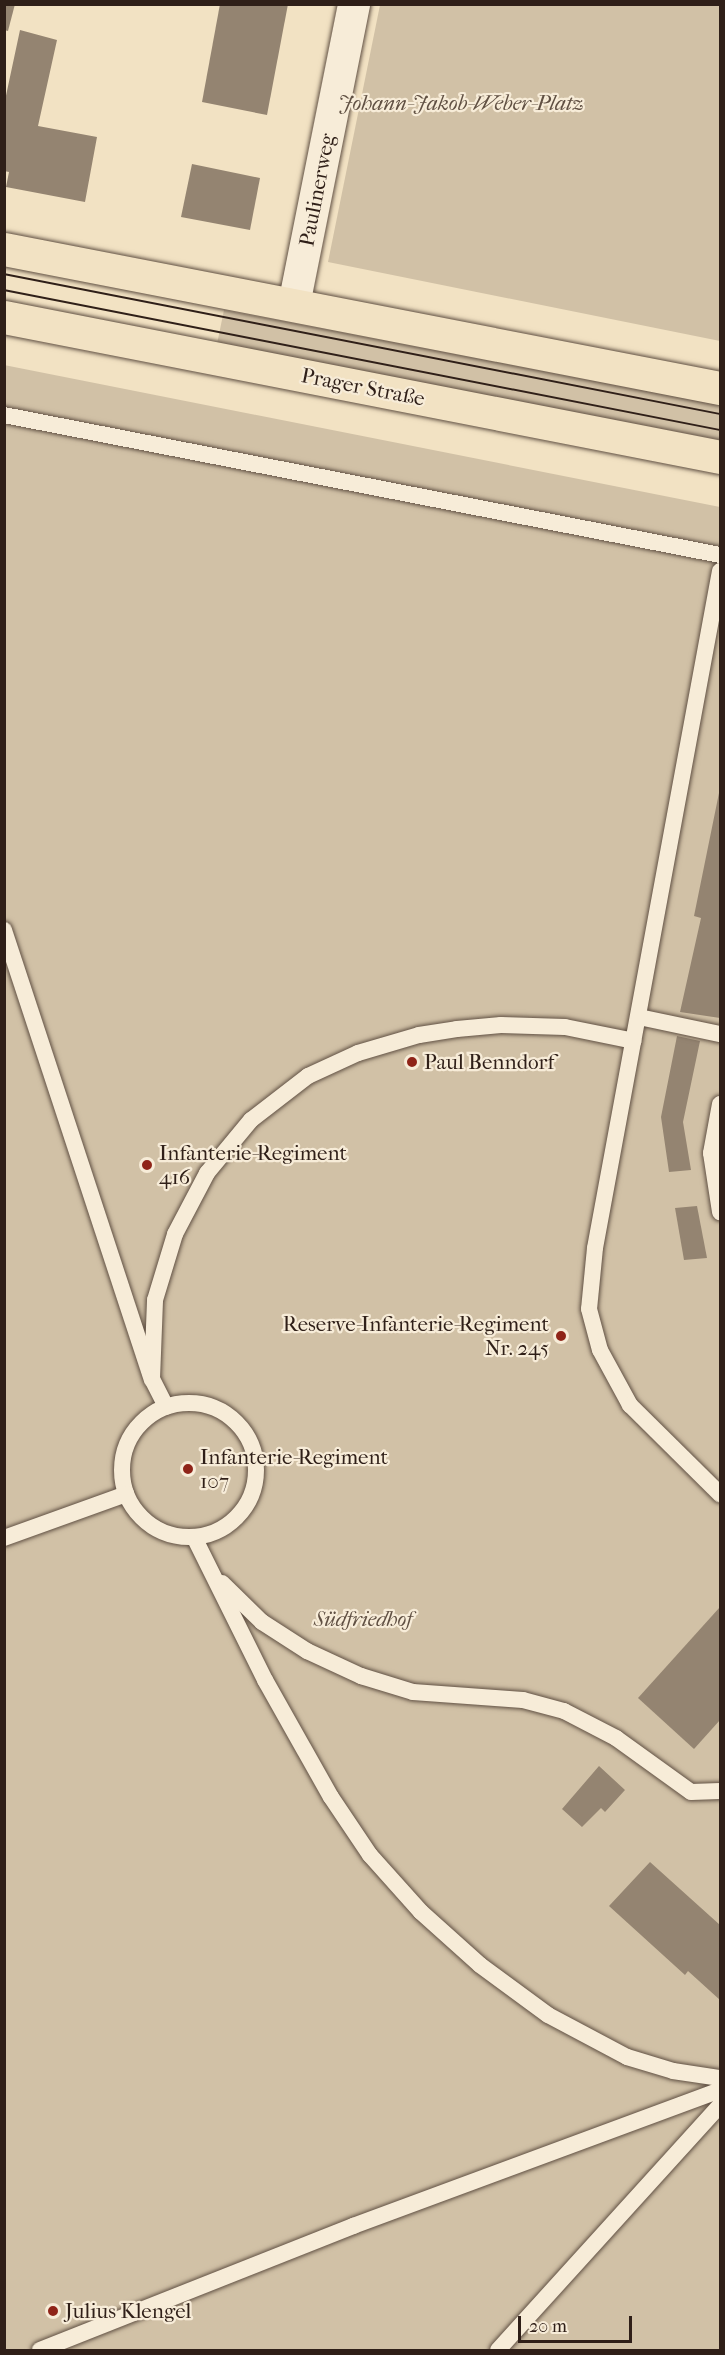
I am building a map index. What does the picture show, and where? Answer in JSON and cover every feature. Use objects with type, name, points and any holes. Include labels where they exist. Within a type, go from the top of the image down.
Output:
[{"type":"main road","points":[[4,249],[720,388]]},
{"type":"main road","name":"Prager Straße","points":[[4,317],[720,457]]},
{"type":"street","name":"Paulinerweg","points":[[294,305],[354,4]]},
{"type":"lane","points":[[4,416],[720,555]]},
{"type":"lane","points":[[720,571],[595,1248],[589,1309],[600,1350],[630,1405],[720,1494]]},
{"type":"lane","points":[[4,930],[152,1379],[166,1407]]},
{"type":"lane","points":[[639,1017],[720,1034]]},
{"type":"lane","points":[[152,1379],[155,1300],[175,1234],[207,1173],[243,1129],[308,1076],[358,1053],[419,1035],[457,1029],[501,1025],[565,1027],[634,1041]]},
{"type":"lane","points":[[720,1104],[711,1153],[720,1212]]},
{"type":"lane","points":[[200,1404],[217,1409],[244,1432],[256,1465],[255,1482],[240,1514],[227,1526],[194,1537],[160,1532],[139,1515],[126,1494],[122,1459],[128,1442],[137,1427],[166,1407],[200,1404]]},
{"type":"lane","points":[[4,1538],[126,1494]]},
{"type":"lane","points":[[194,1537],[276,1700],[331,1797],[370,1856],[421,1912],[480,1965],[548,2015],[627,2057],[673,2071],[720,2078]]},
{"type":"lane","points":[[212,1574],[262,1622],[307,1651],[361,1676],[413,1692],[523,1700],[564,1711],[616,1738],[691,1792],[720,1791]]},
{"type":"lane","points":[[40,2350],[353,2226],[720,2090]]},
{"type":"lane","points":[[498,2350],[720,2105]]},
{"type":"green space","name":"Johann-Jakob-Weber-Platz","points":[[380,5],[720,5],[720,341],[328,262]]},
{"type":"green space","points":[[224,310],[720,405],[720,440],[217,344]]},
{"type":"green space","name":"Südfriedhof","points":[[4,365],[720,507],[720,2350],[5,2350]]},
{"type":"building","points":[[4,4],[15,4],[8,31],[4,30]]},
{"type":"building","points":[[220,4],[288,4],[267,115],[202,102]]},
{"type":"building","points":[[20,30],[57,40],[38,126],[97,137],[85,202],[6,187],[9,172],[4,171],[4,105]]},
{"type":"building","points":[[192,164],[260,178],[250,230],[181,217]]},
{"type":"building","points":[[720,788],[720,1018],[680,1012],[701,918],[694,916]]},
{"type":"building","points":[[677,1036],[700,1041],[683,1122],[691,1170],[669,1172],[661,1117]]},
{"type":"building","points":[[697,1206],[707,1258],[684,1260],[675,1208]]},
{"type":"building","points":[[720,1607],[720,1720],[694,1749],[638,1698]]},
{"type":"building","points":[[599,1766],[625,1790],[605,1812],[601,1808],[582,1827],[562,1809]]},
{"type":"building","points":[[650,1862],[720,1925],[720,2000],[688,1971],[685,1975],[609,1906]]},
{"type":"tram line","points":[[4,274],[720,414]]},
{"type":"tram line","points":[[4,290],[720,430]]},
{"type":"place","name":"Paul Benndorf","points":[[412,1062]]},
{"type":"place","name":"Infanterie-Regiment 416","points":[[147,1165]]},
{"type":"place","name":"Reserve-Infanterie-Regiment Nr. 245","points":[[561,1336]]},
{"type":"place","name":"Infanterie-Regiment 107","points":[[188,1469]]},
{"type":"place","name":"Julius Klengel","points":[[53,2311]]}]
